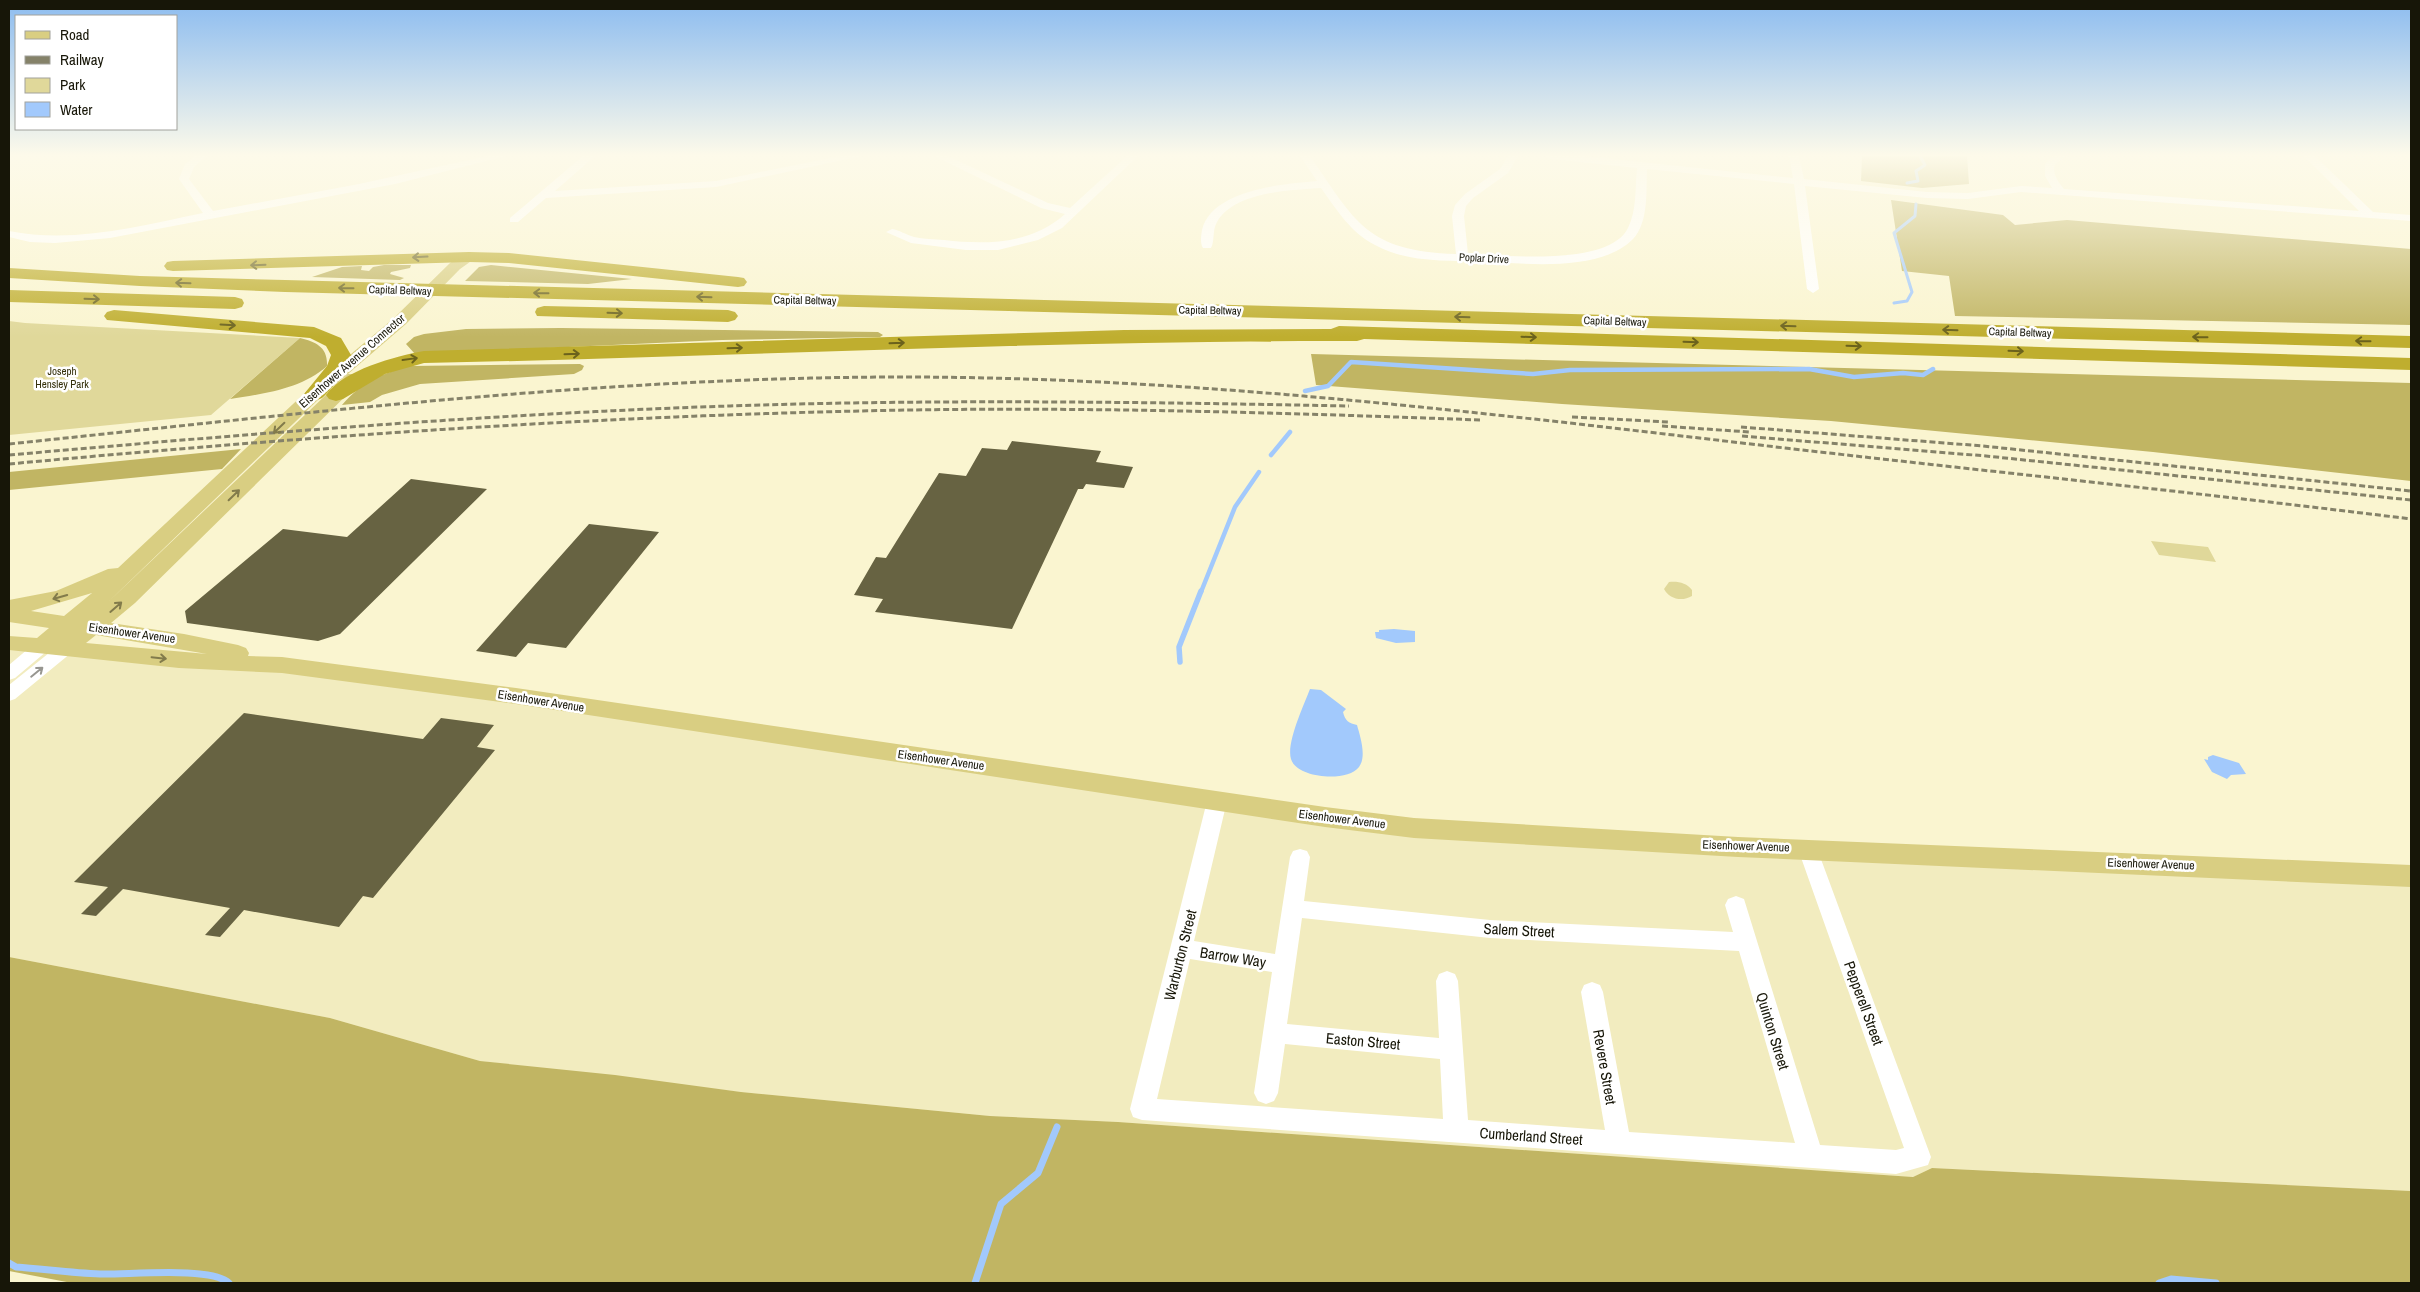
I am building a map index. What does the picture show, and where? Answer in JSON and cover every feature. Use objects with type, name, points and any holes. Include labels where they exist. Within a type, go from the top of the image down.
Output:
[{"type":"highway","points":[[9,262],[226,266],[469,257],[510,258],[784,286],[1348,314]]},
{"type":"highway","name":"Capital Beltway","points":[[9,273],[140,281],[460,291],[2411,342]]},
{"type":"highway","points":[[9,296],[252,304]]},
{"type":"highway","points":[[9,304],[93,314],[292,330],[324,336],[334,342],[341,355],[336,367],[314,394]]},
{"type":"highway","name":"Capital Beltway","points":[[388,307],[435,309]]},
{"type":"highway","points":[[523,311],[747,317]]},
{"type":"highway","name":"Capital Beltway","points":[[906,321],[2411,364]]},
{"type":"highway","points":[[336,396],[356,380],[377,369],[402,360],[424,358],[1064,337],[1253,334],[1480,336]]},
{"type":"main road","name":"Eisenhower Avenue Connector","points":[[41,647],[70,624],[150,551],[314,394],[400,321],[455,266],[469,257]]},
{"type":"main road","name":"Eisenhower Avenue Connector","points":[[65,649],[134,592],[366,366],[417,322],[459,277],[466,267],[469,257]]},
{"type":"main road","points":[[9,607],[44,602],[68,595],[116,574],[150,551]]},
{"type":"main road","name":"Eisenhower Avenue","points":[[9,615],[184,640],[282,665]]},
{"type":"main road","name":"Eisenhower Avenue","points":[[9,643],[179,660],[282,665],[516,696],[1218,801],[1414,828],[1808,849],[2411,876]]},
{"type":"street","points":[[9,234],[32,240],[68,239],[202,216]]},
{"type":"street","points":[[514,220],[519,216]]},
{"type":"street","points":[[892,232],[911,240],[966,246],[998,246],[1023,241],[1043,234],[1058,226],[1068,216]]},
{"type":"street","points":[[1207,246],[1208,229],[1215,216]]},
{"type":"street","name":"Poplar Drive","points":[[1349,216],[1358,229],[1369,238],[1388,247],[1410,253],[1462,257],[1558,260],[1592,254],[1617,245],[1630,235],[1637,224],[1638,216]]},
{"type":"street","points":[[1458,216],[1462,257]]},
{"type":"street","points":[[1803,216],[1813,289]]},
{"type":"street","points":[[2388,216],[2411,218]]},
{"type":"street","points":[[9,674],[41,647]]},
{"type":"street","points":[[9,695],[65,649]]},
{"type":"street","name":"Warburton Street","points":[[1142,1109],[1218,801]]},
{"type":"street","name":"Pepperell Street","points":[[1808,849],[1919,1157]]},
{"type":"street","points":[[1266,1092],[1300,857]]},
{"type":"street","name":"Quinton Street","points":[[1736,906],[1811,1156]]},
{"type":"street","name":"Salem Street","points":[[1293,908],[1490,929],[1747,942]]},
{"type":"street","name":"Barrow Way","points":[[1181,948],[1284,965]]},
{"type":"street","points":[[1447,982],[1456,1131]]},
{"type":"street","name":"Revere Street","points":[[1592,992],[1619,1142]]},
{"type":"street","name":"Easton Street","points":[[1275,1033],[1451,1050]]},
{"type":"street","name":"Cumberland Street","points":[[1142,1109],[1896,1162],[1919,1157]]},
{"type":"shaded area","points":[[1894,216],[2005,216],[2015,225],[2067,220],[2411,249],[2411,325],[1955,316],[1949,276],[1902,271]]},
{"type":"shaded area","points":[[411,265],[410,268],[391,272],[390,274],[404,278],[400,280],[312,277],[342,267],[362,266],[361,270],[369,271],[373,267]]},
{"type":"shaded area","points":[[491,265],[632,279],[588,284],[465,281],[479,267]]},
{"type":"shaded area","points":[[561,328],[878,332],[883,335],[880,337],[722,340],[415,354],[406,344],[414,337],[424,334],[466,329]]},
{"type":"shaded area","points":[[300,338],[320,346],[325,354],[327,366],[317,374],[294,385],[230,399]]},
{"type":"shaded area","points":[[1311,354],[2411,383],[2411,481],[2153,452],[1831,421],[1562,404],[1316,385]]},
{"type":"shaded area","points":[[580,364],[584,366],[582,370],[574,374],[420,384],[382,395],[370,402],[342,405],[364,385],[390,372],[410,366]]},
{"type":"shaded area","points":[[241,449],[222,469],[9,490],[9,472]]},
{"type":"shaded area","points":[[9,642],[41,647],[282,665],[1426,828],[1985,857],[2411,875],[2411,1191],[1932,1168],[1913,1177],[1118,1122],[990,1116],[741,1092],[480,1061],[330,1018],[9,957]]},
{"type":"shaded area","points":[[9,957],[330,1018],[480,1061],[615,1075],[741,1092],[990,1116],[1118,1122],[1913,1177],[1932,1168],[2411,1191],[2411,1283],[72,1283],[9,1271]]},
{"type":"green space","name":"Joseph Hensley Park","points":[[9,321],[300,338],[211,415],[9,435]]},
{"type":"green space","points":[[2151,541],[2208,547],[2216,562],[2159,555]]},
{"type":"green space","points":[[1669,582],[1685,584],[1692,590],[1692,596],[1684,599],[1672,597],[1664,589]]},
{"type":"water","points":[[1379,630],[1415,631],[1415,642],[1396,643],[1376,638],[1375,632],[1379,632]]},
{"type":"water","points":[[1310,689],[1321,690],[1346,709],[1343,712],[1346,720],[1357,725],[1362,746],[1362,757],[1359,767],[1353,772],[1334,777],[1312,774],[1302,771],[1291,759],[1290,752],[1293,734]]},
{"type":"water","points":[[2213,755],[2239,763],[2246,774],[2231,775],[2227,779],[2212,772],[2204,759],[2208,760],[2208,757]]},
{"type":"building","points":[[1012,441],[1101,451],[1096,462],[1133,467],[1124,488],[1086,484],[1083,489],[1078,489],[1012,629],[875,612],[883,599],[854,595],[876,557],[886,558],[939,473],[966,476],[982,448],[1007,450]]},
{"type":"building","points":[[411,479],[487,489],[340,634],[318,641],[187,623],[185,611],[283,529],[347,537]]},
{"type":"building","points":[[589,524],[659,532],[566,648],[528,643],[516,657],[476,651]]},
{"type":"building","points":[[244,713],[423,739],[441,718],[494,725],[477,747],[495,750],[373,898],[363,896],[339,927],[244,910],[220,937],[205,935],[230,908],[123,889],[96,916],[81,914],[108,887],[74,882]]},
{"type":"waterway","points":[[1894,303],[1907,301],[1912,292],[1894,233],[1915,216]]},
{"type":"waterway","points":[[1305,391],[1328,386],[1351,362],[1533,374],[1570,370],[1809,369],[1854,377],[1903,373],[1923,375],[1933,369]]},
{"type":"waterway","points":[[1271,455],[1290,432]]},
{"type":"waterway","points":[[1201,592],[1235,507],[1259,472]]},
{"type":"waterway","points":[[1180,662],[1179,647],[1201,591]]},
{"type":"waterway","points":[[975,1283],[1001,1204],[1038,1173],[1057,1127]]},
{"type":"waterway","points":[[9,1263],[16,1267],[90,1273],[187,1273],[219,1278],[229,1283]]},
{"type":"waterway","points":[[2159,1283],[2171,1279],[2216,1283]]},
{"type":"railway","points":[[9,444],[344,409],[567,390],[791,379],[903,377],[1014,379],[1235,390],[1455,411],[2411,519]]},
{"type":"railway","points":[[9,455],[458,419],[729,406],[961,402],[1116,402],[1349,406]]},
{"type":"railway","points":[[9,464],[234,444],[459,428],[797,413],[981,409],[1124,410],[1480,420]]},
{"type":"railway","points":[[1572,417],[1669,422]]},
{"type":"railway","points":[[1662,426],[1749,432]]},
{"type":"railway","points":[[1741,427],[1983,446],[2411,491]]},
{"type":"railway","points":[[1742,436],[1986,456],[2411,500]]}]
